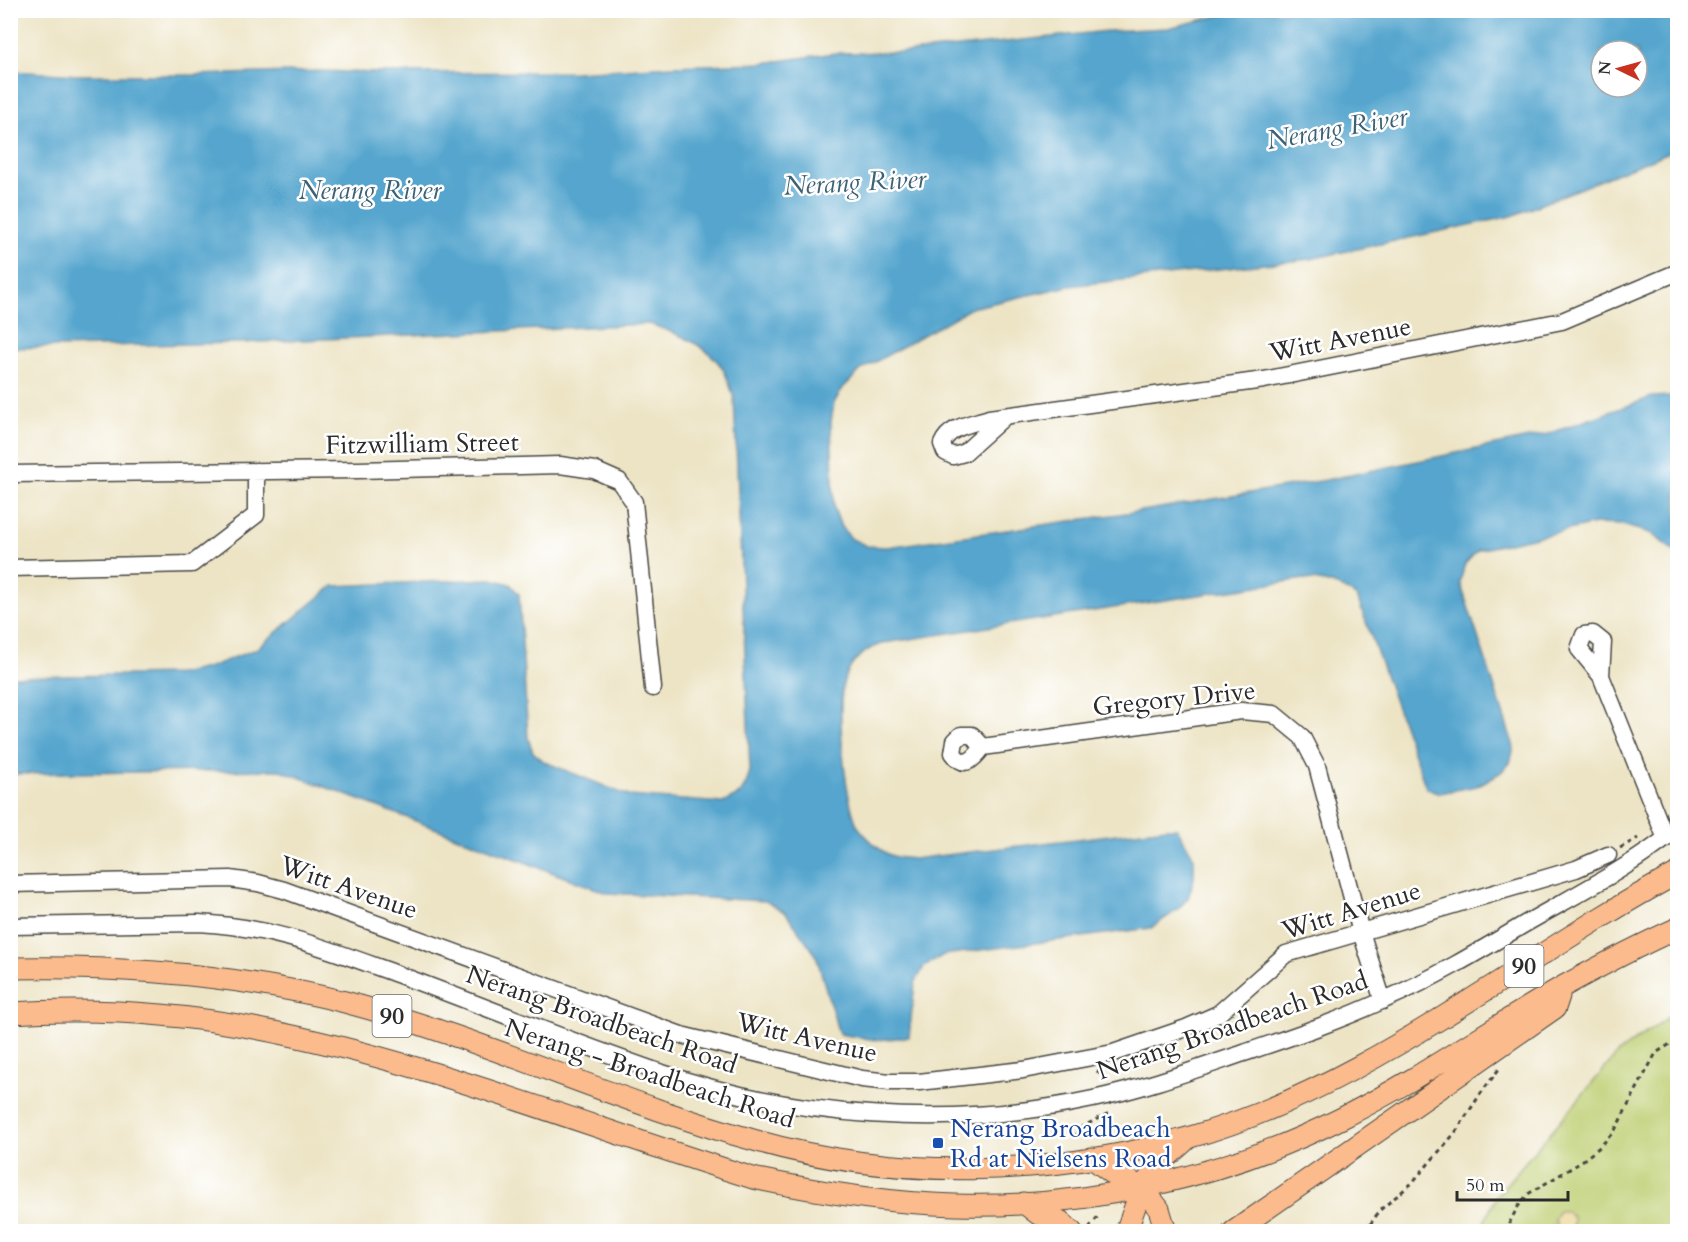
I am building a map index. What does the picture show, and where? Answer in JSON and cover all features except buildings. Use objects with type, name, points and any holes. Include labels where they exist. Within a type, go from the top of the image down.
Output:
[{"type":"main road","name":"Nerang - Broadbeach Road","points":[[10,968],[69,967],[145,970],[214,977],[288,989],[400,1018],[758,1142],[828,1156],[904,1166],[1011,1167],[1092,1158],[1188,1138],[1281,1105],[1362,1065],[1677,873]]},
{"type":"main road","name":"90","points":[[10,1013],[81,1011],[143,1014],[252,1027],[344,1047],[404,1064],[753,1178],[799,1188],[904,1202],[966,1205],[1024,1203],[1142,1187],[1237,1161],[1344,1117],[1561,988],[1638,946],[1677,928]]},
{"type":"main road","points":[[1233,1232],[1555,1008],[1561,988]]},
{"type":"main road","points":[[1126,1232],[1142,1187],[1167,1156],[1188,1138]]},
{"type":"main road","points":[[1092,1158],[1112,1173],[1142,1187],[1159,1209],[1166,1232]]},
{"type":"main road","points":[[1024,1203],[1038,1214],[1060,1221],[1072,1232]]},
{"type":"street","name":"Witt Avenue","points":[[1003,418],[1264,380],[1562,321],[1677,272]]},
{"type":"street","name":"Fitzwilliam Street","points":[[10,474],[560,465],[594,470],[619,481],[634,502],[653,688]]},
{"type":"street","points":[[10,568],[192,564],[256,515],[256,471]]},
{"type":"street","points":[[1601,676],[1667,831]]},
{"type":"street","name":"Gregory Drive","points":[[983,747],[1241,711],[1274,714],[1302,737],[1317,766],[1361,932],[1383,1001]]},
{"type":"street","name":"Nerang Broadbeach Road","points":[[10,926],[199,923],[235,926],[280,934],[515,1017],[658,1071],[748,1096],[790,1104],[879,1114],[996,1113],[1090,1100],[1174,1077],[1298,1035],[1383,1001],[1469,957],[1600,880],[1667,831]]},
{"type":"street","name":"Witt Avenue","points":[[10,884],[204,879],[258,883],[284,890],[681,1035],[862,1078],[890,1082],[919,1082],[1023,1071],[1134,1047],[1218,1014],[1286,954],[1576,869],[1608,855]]},
{"type":"street","points":[[1576,869],[1600,880]]},
{"type":"path","points":[[1608,855],[1667,831]]},
{"type":"path","points":[[1505,1232],[1517,1208],[1528,1194],[1578,1164],[1601,1146],[1615,1130],[1656,1053],[1677,1039]]},
{"type":"path","points":[[1365,1232],[1380,1210],[1411,1184],[1455,1133],[1498,1072],[1506,1055],[1509,1040]]},
{"type":"path","points":[[1076,1136],[1080,1128],[1111,1112],[1114,1108]]},
{"type":"path","points":[[1087,1232],[1099,1215]]},
{"type":"path","points":[[462,1232],[498,1230],[507,1232]]},
{"type":"green space","points":[[1677,1011],[1677,1231],[1479,1232],[1498,1194],[1618,1053]]},
{"type":"sand","points":[[1559,1211],[1566,1211],[1573,1218],[1573,1231],[1547,1231],[1551,1225],[1557,1225],[1554,1219]]},
{"type":"water","name":"Nerang River","points":[[1238,11],[1677,11],[1677,149],[1512,216],[1310,259],[1069,286],[971,308],[861,370],[843,388],[834,403],[831,422],[834,508],[841,527],[852,539],[867,546],[887,547],[1148,510],[1326,480],[1548,434],[1652,397],[1677,398],[1677,557],[1674,551],[1650,533],[1622,525],[1595,524],[1478,550],[1465,564],[1460,582],[1514,747],[1510,763],[1500,773],[1477,786],[1440,793],[1426,788],[1357,597],[1332,584],[1319,581],[1304,579],[877,645],[856,660],[845,678],[842,690],[841,730],[846,778],[854,817],[862,832],[886,853],[913,859],[1177,828],[1194,858],[1194,878],[1188,898],[1176,911],[1151,928],[943,955],[924,967],[915,983],[909,1037],[876,1040],[839,1034],[816,955],[786,913],[766,901],[607,893],[280,770],[11,774],[11,677],[179,674],[207,668],[256,649],[333,586],[492,579],[510,584],[519,594],[528,738],[533,752],[545,762],[629,796],[723,803],[740,794],[750,771],[734,398],[724,371],[710,354],[691,341],[649,324],[238,343],[11,348],[11,71],[78,75],[194,75],[320,71],[575,72],[763,63],[835,53],[911,52],[1107,31],[1168,28]]},
{"type":"place","name":"Nerang Broadbeach Rd at Nielsens Road","points":[[938,1143]]}]
